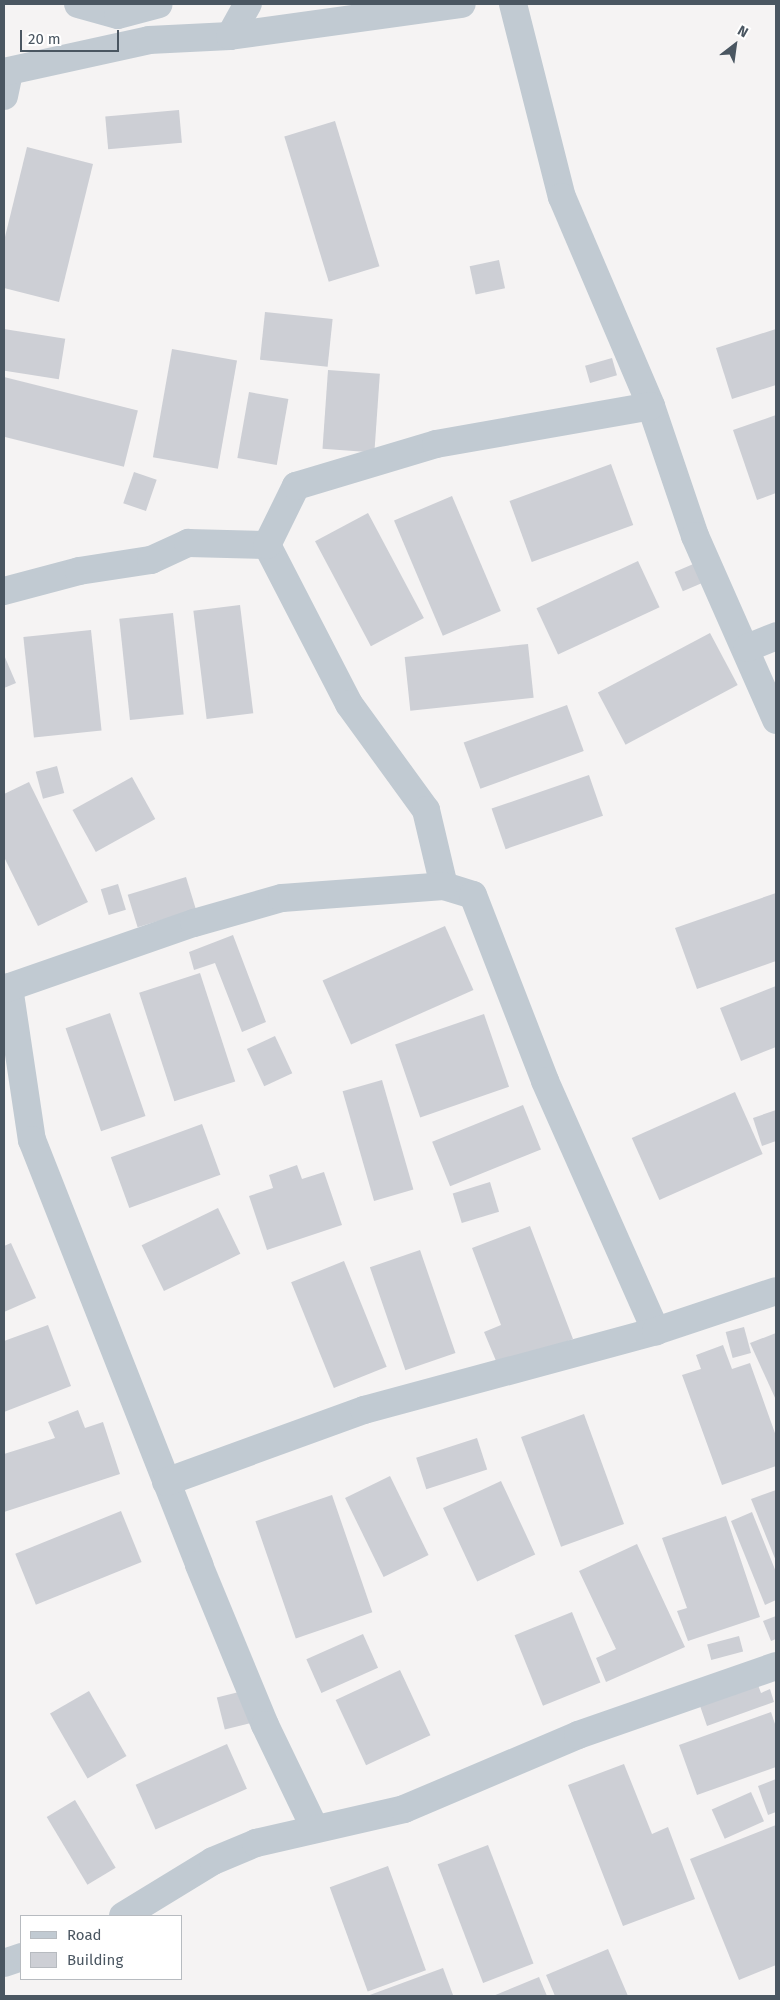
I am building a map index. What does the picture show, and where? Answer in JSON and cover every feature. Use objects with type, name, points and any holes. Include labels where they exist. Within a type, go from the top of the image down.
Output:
[{"type":"street","points":[[78,4],[118,15],[159,4]]},
{"type":"street","points":[[230,36],[248,4]]},
{"type":"street","points":[[6,80],[149,40],[230,36],[462,4]]},
{"type":"street","points":[[513,4],[562,196],[651,406],[695,536],[747,648],[776,720]]},
{"type":"street","points":[[267,545],[296,486],[436,444],[651,406]]},
{"type":"street","points":[[4,591],[79,571],[151,560],[188,543],[267,545]]},
{"type":"street","points":[[267,545],[349,704],[426,810],[444,886]]},
{"type":"street","points":[[747,648],[776,636]]},
{"type":"street","points":[[315,1829],[265,1725],[166,1482],[32,1140],[7,988],[194,923],[282,898],[444,886],[473,895],[546,1081],[656,1331]]},
{"type":"street","points":[[166,1482],[364,1410],[656,1331],[776,1291]]},
{"type":"street","points":[[125,1915],[213,1861],[256,1843],[404,1809],[578,1735],[776,1666]]},
{"type":"street","points":[[4,1963],[20,1957]]},
{"type":"building","points":[[179,110],[182,143],[108,149],[105,116]]},
{"type":"building","points":[[335,121],[379,266],[329,282],[284,136]]},
{"type":"building","points":[[27,147],[93,164],[59,302],[4,288],[4,241]]},
{"type":"building","points":[[499,260],[505,288],[476,295],[470,266]]},
{"type":"building","points":[[265,312],[333,319],[328,367],[260,360]]},
{"type":"building","points":[[4,329],[65,339],[59,379],[4,371]]},
{"type":"building","points":[[776,329],[776,385],[732,399],[716,348]]},
{"type":"building","points":[[172,349],[237,360],[218,469],[153,457]]},
{"type":"building","points":[[612,358],[617,375],[590,383],[585,366]]},
{"type":"building","points":[[328,370],[380,374],[374,452],[322,449]]},
{"type":"building","points":[[4,377],[138,410],[124,467],[4,437]]},
{"type":"building","points":[[249,392],[288,399],[277,465],[237,458]]},
{"type":"building","points":[[776,415],[776,493],[757,500],[733,430]]},
{"type":"building","points":[[611,464],[633,525],[532,562],[510,501]]},
{"type":"building","points":[[134,472],[157,480],[146,511],[123,503]]},
{"type":"building","points":[[452,496],[501,611],[443,636],[394,521]]},
{"type":"building","points":[[368,513],[424,618],[371,646],[315,541]]},
{"type":"building","points":[[705,559],[713,578],[683,591],[675,572]]},
{"type":"building","points":[[638,561],[660,607],[558,655],[536,608]]},
{"type":"building","points":[[240,605],[253,713],[207,719],[193,611]]},
{"type":"building","points":[[173,613],[184,714],[130,720],[119,619]]},
{"type":"building","points":[[91,630],[102,730],[34,738],[23,637]]},
{"type":"building","points":[[710,633],[738,685],[626,745],[598,693]]},
{"type":"building","points":[[528,644],[534,698],[410,711],[405,657]]},
{"type":"building","points":[[4,655],[16,683],[4,688]]},
{"type":"building","points":[[567,705],[584,751],[480,789],[464,743]]},
{"type":"building","points":[[57,766],[64,793],[43,799],[36,772]]},
{"type":"building","points":[[589,775],[603,816],[506,849],[492,809]]},
{"type":"building","points":[[132,777],[155,819],[96,852],[73,810]]},
{"type":"building","points":[[29,782],[88,902],[38,926],[4,857],[4,794]]},
{"type":"building","points":[[186,877],[196,910],[138,927],[128,895]]},
{"type":"building","points":[[118,884],[126,910],[109,915],[101,889]]},
{"type":"building","points":[[776,893],[776,961],[697,989],[675,928]]},
{"type":"building","points":[[445,926],[473,990],[351,1044],[323,981]]},
{"type":"building","points":[[233,935],[266,1022],[242,1032],[215,963],[194,970],[189,952]]},
{"type":"building","points":[[200,973],[235,1081],[174,1101],[139,993]]},
{"type":"building","points":[[776,986],[776,1047],[741,1061],[720,1008]]},
{"type":"building","points":[[110,1013],[145,1116],[101,1131],[66,1028]]},
{"type":"building","points":[[484,1014],[509,1087],[420,1117],[395,1045]]},
{"type":"building","points":[[275,1036],[292,1073],[264,1086],[247,1049]]},
{"type":"building","points":[[382,1080],[413,1190],[374,1201],[343,1091]]},
{"type":"building","points":[[735,1092],[763,1154],[659,1200],[632,1138]]},
{"type":"building","points":[[523,1105],[541,1150],[450,1186],[432,1142]]},
{"type":"building","points":[[776,1110],[776,1141],[762,1146],[753,1118]]},
{"type":"building","points":[[202,1124],[220,1175],[129,1208],[111,1157]]},
{"type":"building","points":[[297,1165],[302,1179],[324,1172],[342,1225],[267,1250],[249,1196],[273,1188],[269,1175]]},
{"type":"building","points":[[490,1182],[499,1212],[462,1223],[453,1193]]},
{"type":"building","points":[[218,1208],[240,1254],[164,1291],[142,1245]]},
{"type":"building","points":[[530,1226],[573,1339],[499,1368],[484,1332],[501,1325],[472,1248]]},
{"type":"building","points":[[11,1243],[36,1298],[4,1312],[4,1246]]},
{"type":"building","points":[[420,1250],[455,1353],[405,1370],[370,1267]]},
{"type":"building","points":[[344,1261],[387,1367],[334,1388],[291,1282]]},
{"type":"building","points":[[48,1325],[71,1386],[4,1412],[4,1341]]},
{"type":"building","points":[[744,1327],[751,1353],[733,1358],[726,1332]]},
{"type":"building","points":[[776,1333],[776,1400],[750,1343]]},
{"type":"building","points":[[723,1345],[732,1369],[750,1363],[776,1436],[776,1466],[722,1485],[682,1375],[701,1369],[696,1355]]},
{"type":"building","points":[[78,1410],[85,1428],[103,1422],[120,1474],[4,1512],[4,1454],[55,1438],[48,1422]]},
{"type":"building","points":[[584,1414],[624,1524],[561,1547],[521,1437]]},
{"type":"building","points":[[477,1438],[487,1469],[426,1489],[416,1458]]},
{"type":"building","points":[[390,1476],[429,1555],[384,1577],[345,1498]]},
{"type":"building","points":[[501,1481],[535,1554],[477,1581],[443,1508]]},
{"type":"building","points":[[776,1490],[776,1561],[751,1499]]},
{"type":"building","points":[[332,1495],[372,1612],[296,1639],[255,1521]]},
{"type":"building","points":[[121,1511],[142,1562],[36,1605],[15,1554]]},
{"type":"building","points":[[752,1512],[776,1572],[776,1600],[765,1605],[731,1521]]},
{"type":"building","points":[[726,1516],[760,1617],[688,1641],[677,1611],[687,1608],[662,1538]]},
{"type":"building","points":[[637,1544],[685,1647],[606,1682],[596,1658],[616,1649],[579,1571]]},
{"type":"building","points":[[572,1612],[600,1682],[543,1706],[515,1635]]},
{"type":"building","points":[[776,1616],[776,1639],[771,1641],[763,1621]]},
{"type":"building","points":[[363,1634],[378,1668],[321,1693],[306,1659]]},
{"type":"building","points":[[739,1636],[743,1651],[711,1660],[707,1645]]},
{"type":"building","points":[[400,1670],[430,1735],[366,1765],[336,1700]]},
{"type":"building","points":[[758,1685],[761,1693],[770,1689],[774,1702],[707,1726],[699,1703]]},
{"type":"building","points":[[89,1691],[126,1756],[88,1778],[50,1714]]},
{"type":"building","points":[[243,1691],[251,1723],[225,1730],[217,1698]]},
{"type":"building","points":[[771,1712],[776,1727],[776,1767],[697,1795],[679,1745]]},
{"type":"building","points":[[227,1744],[247,1789],[156,1829],[136,1785]]},
{"type":"building","points":[[624,1764],[652,1834],[668,1827],[695,1899],[623,1926],[568,1785]]},
{"type":"building","points":[[776,1779],[776,1812],[768,1815],[758,1786]]},
{"type":"building","points":[[751,1792],[764,1821],[725,1839],[712,1809]]},
{"type":"building","points":[[75,1800],[116,1868],[87,1885],[47,1817]]},
{"type":"building","points":[[776,1825],[776,1965],[739,1980],[690,1859]]},
{"type":"building","points":[[488,1845],[534,1964],[483,1983],[438,1864]]},
{"type":"building","points":[[388,1866],[426,1970],[368,1992],[330,1887]]},
{"type":"building","points":[[608,1949],[628,1996],[555,1996],[546,1975]]},
{"type":"building","points":[[443,1968],[453,1995],[367,1996]]},
{"type":"building","points":[[539,1977],[547,1996],[493,1996]]}]
